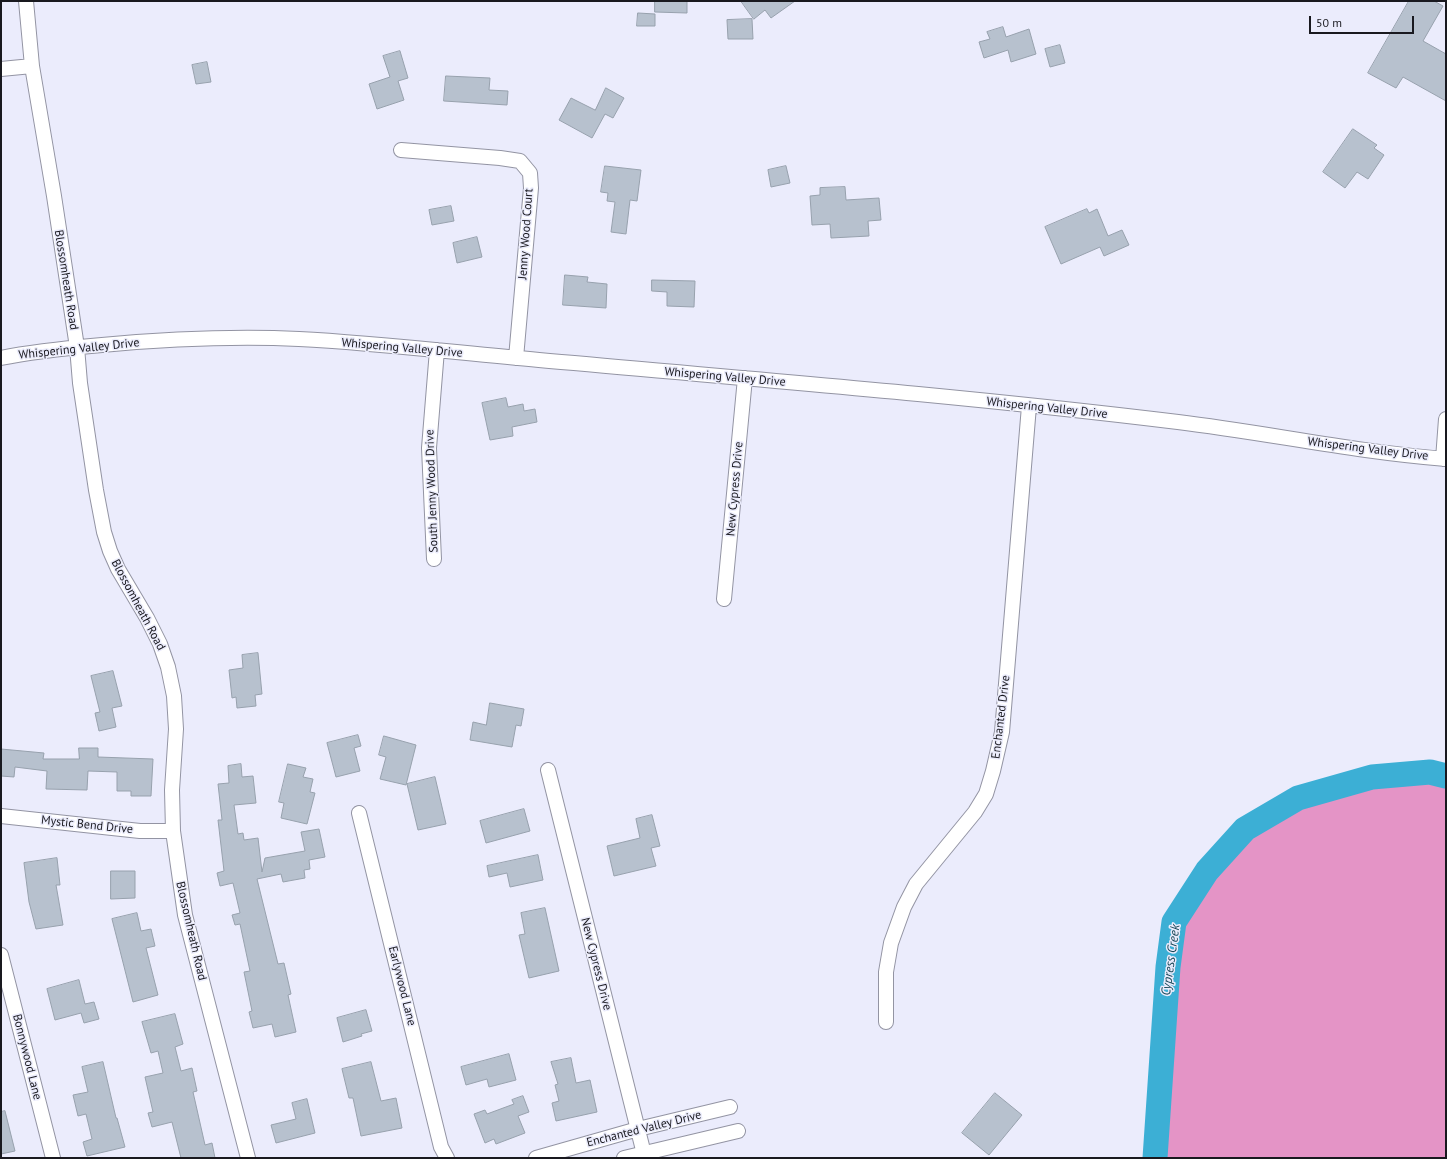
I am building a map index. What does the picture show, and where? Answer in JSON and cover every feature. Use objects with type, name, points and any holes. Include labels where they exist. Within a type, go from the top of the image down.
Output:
[{"type":"street","name":"Blossomheath Road","points":[[26,1],[32,66],[77,347],[80,383],[92,467],[104,532],[118,569],[160,644],[168,667],[176,712],[172,790],[173,831],[185,915],[248,1158]]},
{"type":"street","points":[[1,69],[32,66]]},
{"type":"street","name":"Jenny Wood Court","points":[[401,150],[520,161],[530,173],[531,188],[516,358]]},
{"type":"street","name":"Whispering Valley Drive","points":[[1,358],[20,354],[77,347],[172,339],[300,339],[745,378],[1182,422],[1338,447],[1445,459]]},
{"type":"street","name":"South Jenny Wood Drive","points":[[434,559],[429,448],[437,350]]},
{"type":"street","name":"New Cypress Drive","points":[[724,599],[745,378]]},
{"type":"street","name":"Enchanted Drive","points":[[886,1022],[886,972],[890,943],[904,906],[916,884],[974,812],[986,794],[994,771],[1002,732],[1029,406]]},
{"type":"street","points":[[1445,459],[1446,420]]},
{"type":"street","name":"New Cypress Drive","points":[[548,770],[645,1156]]},
{"type":"street","name":"Earlywood Lane","points":[[359,813],[441,1147],[447,1158]]},
{"type":"street","name":"Mystic Bend Drive","points":[[1,816],[140,831],[173,831]]},
{"type":"street","name":"Bonnywood Lane","points":[[1,955],[53,1158]]},
{"type":"street","name":"Enchanted Valley Drive","points":[[536,1158],[638,1128],[730,1107]]},
{"type":"street","name":"Enchanted Valley Drive","points":[[624,1158],[645,1156],[738,1131]]},
{"type":"shaded area","points":[[1430,772],[1446,776],[1446,1158],[1155,1158],[1168,967],[1174,922],[1207,871],[1245,829],[1298,798],[1372,777]]},
{"type":"building","points":[[655,1],[687,1],[687,13],[655,12]]},
{"type":"building","points":[[741,1],[795,1],[771,18],[765,10],[754,19]]},
{"type":"building","points":[[1409,1],[1434,1],[1443,6],[1423,41],[1446,54],[1446,101],[1403,77],[1396,88],[1368,73]]},
{"type":"building","points":[[638,13],[655,14],[655,26],[637,26]]},
{"type":"building","points":[[752,19],[753,39],[728,39],[727,20]]},
{"type":"building","points":[[1003,27],[1006,37],[1029,29],[1036,54],[1011,62],[1008,50],[984,58],[979,42],[990,39],[987,32]]},
{"type":"building","points":[[1060,45],[1065,63],[1050,67],[1045,49]]},
{"type":"building","points":[[400,51],[408,78],[398,81],[404,100],[377,109],[369,84],[390,77],[383,56]]},
{"type":"building","points":[[207,62],[211,82],[196,84],[192,65]]},
{"type":"building","points":[[446,76],[490,78],[489,90],[508,91],[507,105],[444,101]]},
{"type":"building","points":[[606,88],[624,98],[613,118],[605,114],[592,138],[559,120],[571,98],[595,110]]},
{"type":"building","points":[[1353,129],[1377,145],[1374,148],[1384,155],[1368,179],[1357,172],[1345,188],[1323,172]]},
{"type":"building","points":[[605,166],[641,170],[637,201],[630,200],[626,234],[611,232],[615,202],[607,201],[608,193],[601,192]]},
{"type":"building","points":[[786,166],[790,183],[771,187],[768,170]]},
{"type":"building","points":[[845,187],[846,200],[879,198],[881,220],[868,221],[869,236],[831,238],[830,224],[812,225],[810,196],[820,195],[820,188]]},
{"type":"building","points":[[451,206],[454,221],[432,225],[429,210]]},
{"type":"building","points":[[1087,209],[1089,213],[1097,209],[1108,236],[1122,230],[1129,245],[1104,256],[1100,247],[1061,264],[1045,227]]},
{"type":"building","points":[[477,237],[482,257],[457,263],[453,243]]},
{"type":"building","points":[[565,275],[588,277],[587,282],[607,284],[606,308],[563,305]]},
{"type":"building","points":[[652,280],[695,281],[694,307],[667,306],[667,292],[652,291]]},
{"type":"building","points":[[506,398],[508,407],[523,404],[524,411],[535,409],[537,422],[512,427],[513,436],[490,440],[482,403]]},
{"type":"building","points":[[258,653],[262,694],[255,695],[256,706],[237,708],[236,697],[232,698],[229,670],[243,668],[242,655]]},
{"type":"building","points":[[113,671],[122,706],[112,708],[116,727],[99,731],[95,713],[100,712],[91,676]]},
{"type":"building","points":[[490,703],[524,709],[521,726],[516,725],[512,747],[470,740],[473,722],[486,725]]},
{"type":"building","points":[[358,735],[361,746],[354,748],[360,771],[336,777],[327,743]]},
{"type":"building","points":[[384,736],[416,745],[406,785],[380,779],[386,757],[379,755]]},
{"type":"building","points":[[79,748],[98,748],[98,757],[153,759],[151,796],[131,796],[131,791],[117,791],[117,772],[88,771],[87,790],[46,789],[47,771],[15,767],[14,777],[1,776],[1,749],[44,753],[43,759],[79,759]]},
{"type":"building","points":[[241,764],[242,777],[253,776],[256,803],[234,805],[238,834],[243,833],[244,840],[258,838],[262,872],[265,858],[305,851],[301,832],[319,829],[325,857],[309,860],[310,869],[304,870],[305,878],[283,882],[281,874],[257,879],[278,964],[284,963],[291,994],[288,995],[296,1032],[275,1037],[272,1024],[253,1028],[249,1012],[252,1011],[244,972],[250,971],[240,924],[235,925],[232,915],[240,913],[233,883],[220,886],[217,873],[224,871],[218,820],[222,820],[218,784],[229,783],[228,766]]},
{"type":"building","points":[[288,764],[306,768],[303,777],[313,779],[310,792],[315,793],[307,824],[281,818],[284,803],[279,802]]},
{"type":"building","points":[[435,777],[446,824],[418,830],[407,784]]},
{"type":"building","points":[[524,809],[530,831],[486,843],[480,821]]},
{"type":"building","points":[[652,815],[660,846],[651,848],[656,866],[614,876],[607,846],[640,838],[636,819]]},
{"type":"building","points":[[538,855],[543,880],[510,887],[507,873],[489,877],[487,866]]},
{"type":"building","points":[[57,858],[60,885],[56,885],[63,925],[36,929],[29,902],[24,863]]},
{"type":"building","points":[[111,871],[135,871],[135,898],[111,899]]},
{"type":"building","points":[[545,908],[559,971],[529,978],[519,935],[525,934],[521,913]]},
{"type":"building","points":[[137,913],[141,931],[151,929],[155,946],[146,948],[158,995],[133,1002],[112,919]]},
{"type":"building","points":[[79,980],[85,1004],[94,1002],[99,1019],[84,1023],[81,1013],[55,1020],[47,989]]},
{"type":"building","points":[[366,1010],[372,1031],[343,1042],[337,1018]]},
{"type":"building","points":[[175,1014],[183,1044],[175,1047],[181,1071],[192,1068],[197,1091],[193,1092],[205,1145],[212,1143],[215,1158],[181,1158],[172,1122],[152,1127],[148,1113],[153,1112],[145,1077],[163,1073],[158,1051],[151,1053],[142,1022]]},
{"type":"building","points":[[509,1054],[516,1080],[489,1087],[487,1079],[466,1085],[461,1067]]},
{"type":"building","points":[[571,1058],[576,1083],[590,1080],[597,1112],[556,1121],[552,1103],[559,1101],[555,1085],[558,1084],[551,1062]]},
{"type":"building","points":[[103,1062],[116,1118],[125,1147],[87,1156],[83,1142],[92,1139],[86,1114],[78,1116],[73,1095],[88,1092],[82,1067]]},
{"type":"building","points":[[371,1062],[381,1101],[396,1098],[402,1128],[361,1136],[353,1098],[349,1098],[342,1069]]},
{"type":"building","points":[[995,1093],[1022,1115],[989,1155],[962,1133]]},
{"type":"building","points":[[523,1096],[529,1112],[518,1116],[525,1133],[496,1144],[494,1139],[485,1143],[474,1114],[485,1110],[487,1114],[514,1104],[512,1100]]},
{"type":"building","points":[[307,1099],[315,1133],[276,1143],[271,1125],[296,1119],[292,1103]]},
{"type":"building","points":[[5,1111],[15,1151],[1,1154],[1,1112]]},
{"type":"waterway","name":"Cypress Creek","points":[[1155,1158],[1168,967],[1174,922],[1207,871],[1245,829],[1298,798],[1372,777],[1430,772],[1446,776]]}]
